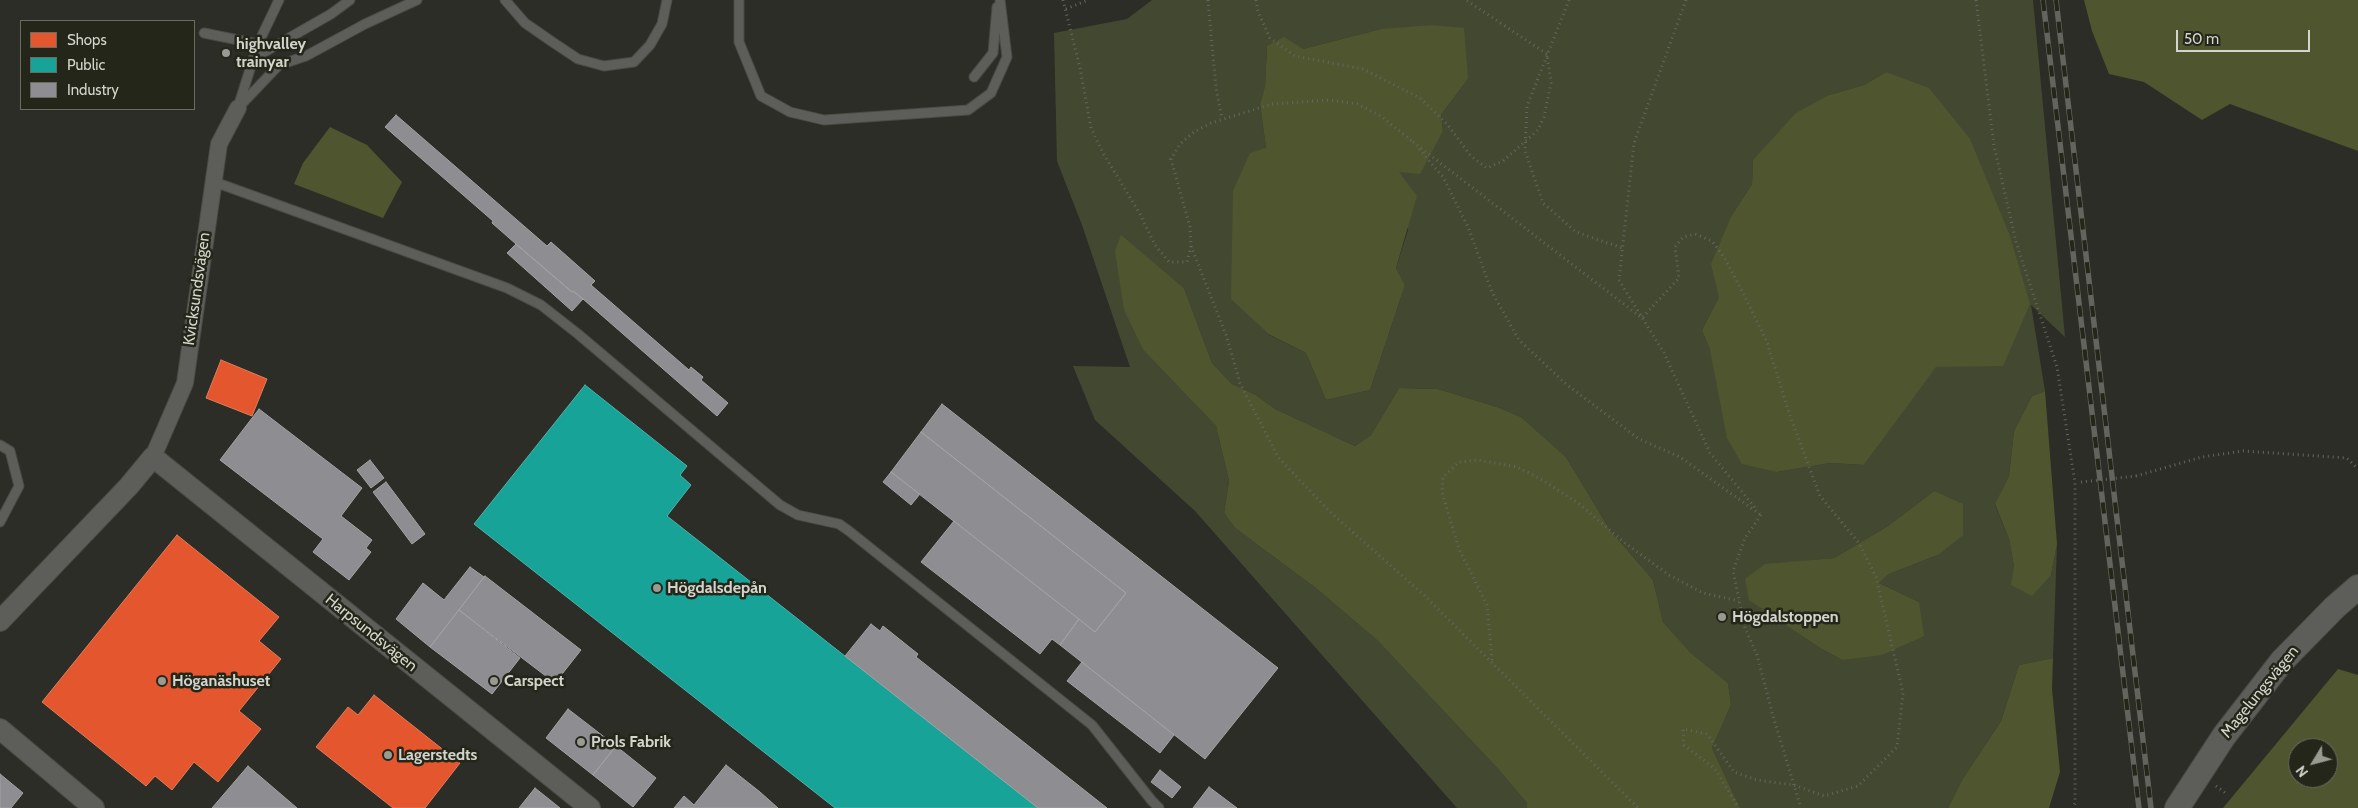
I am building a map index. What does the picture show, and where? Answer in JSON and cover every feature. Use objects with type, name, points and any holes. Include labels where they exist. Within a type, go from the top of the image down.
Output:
[{"type":"main road","name":"Magelungsvägen","points":[[2182,799],[2224,736],[2282,661],[2334,607],[2358,587]]},
{"type":"street","name":"Kvicksundsvägen","points":[[0,621],[129,486],[153,457],[184,384],[212,181],[219,144],[238,108]]},
{"type":"street","name":"Harpsundsvägen","points":[[153,457],[590,808]]},
{"type":"street","points":[[0,729],[94,808]]},
{"type":"lane","points":[[238,108],[258,44],[279,0]]},
{"type":"lane","points":[[254,58],[330,14],[350,0]]},
{"type":"lane","name":"Kvicksundsvägen","points":[[238,108],[279,65],[306,56],[365,24],[417,0]]},
{"type":"lane","points":[[505,0],[525,23],[550,41],[578,59],[604,66],[634,62],[644,51],[662,24],[667,0]]},
{"type":"lane","points":[[739,0],[739,42],[761,96],[790,112],[824,120],[968,110],[991,93],[1007,56],[998,0]]},
{"type":"lane","points":[[974,77],[993,53],[998,0]]},
{"type":"lane","points":[[204,33],[258,44]]},
{"type":"lane","points":[[212,181],[507,288],[541,305],[578,334],[780,505],[788,511],[829,521],[849,531],[1092,725],[1159,808]]},
{"type":"lane","points":[[0,445],[10,451],[19,486],[0,522]]},
{"type":"path","points":[[1063,0],[1092,128],[1103,153],[1140,214],[1155,245],[1169,262],[1187,262],[1191,246],[1190,227],[1171,159],[1180,144],[1194,132],[1222,119],[1272,104],[1329,100],[1357,104],[1380,116],[1642,318]]},
{"type":"path","points":[[1066,9],[1088,0]]},
{"type":"path","points":[[1208,0],[1216,88],[1222,119]]},
{"type":"path","points":[[1256,0],[1258,12],[1270,38],[1288,52],[1295,56],[1362,69],[1420,98],[1447,124],[1471,156],[1487,168],[1503,160],[1538,130],[1544,117],[1551,82],[1547,54],[1466,0]]},
{"type":"path","points":[[1569,0],[1527,106],[1525,151],[1543,203],[1576,232],[1622,248]]},
{"type":"path","points":[[1686,0],[1634,143],[1619,280],[1664,353],[1710,453],[1761,515]]},
{"type":"path","points":[[1976,0],[1994,146],[2016,242],[2057,367],[2075,483],[2075,803],[2073,808]]},
{"type":"path","points":[[1413,142],[1443,177],[1468,227],[1492,292],[1520,340],[1566,384],[1639,439],[1680,457],[1761,515]]},
{"type":"path","points":[[1642,318],[1679,278],[1675,247],[1683,237],[1695,234],[1712,241],[1724,257],[1767,342],[1789,413],[1820,496],[1859,543],[1876,577],[1903,693],[1898,747],[1858,786],[1824,796],[1794,785],[1757,780],[1734,772],[1706,734],[1683,729],[1684,745],[1715,770],[1739,808]]},
{"type":"path","points":[[1191,246],[1226,335],[1240,383],[1278,457],[1330,512],[1425,596],[1492,660],[1638,808]]},
{"type":"path","points":[[2075,483],[2136,476],[2202,457],[2243,451],[2347,458],[2358,469]]},
{"type":"path","points":[[1492,660],[1487,605],[1459,549],[1442,492],[1443,477],[1459,462],[1478,460],[1517,467],[1539,478],[1578,503],[1625,543],[1669,575],[1703,593],[1740,601]]},
{"type":"path","points":[[1761,515],[1745,538],[1733,571],[1745,628],[1757,655],[1801,808]]},
{"type":"path","points":[[2212,782],[2228,795]]},
{"type":"path","points":[[2075,803],[2078,808]]},
{"type":"green space","points":[[1152,0],[2033,0],[2065,337],[2031,305],[2045,391],[2032,396],[2014,431],[2009,476],[1995,505],[2009,539],[2014,567],[2051,575],[2057,544],[2053,658],[2019,665],[2001,721],[1962,780],[1948,808],[1740,808],[1712,748],[1731,705],[1728,683],[1691,653],[1663,622],[1653,580],[1610,530],[1566,457],[1521,417],[1497,407],[1438,389],[1399,388],[1371,435],[1355,446],[1275,409],[1256,395],[1232,384],[1212,363],[1184,288],[1121,236],[1144,351],[1216,426],[1229,481],[1224,513],[1235,528],[1317,589],[1378,641],[1498,769],[1527,803],[1527,808],[1457,808],[1195,511],[1095,420],[1073,366],[1130,367],[1082,225],[1057,161],[1054,33],[1127,19]],"holes":[[[1381,29],[1468,79],[1441,115],[1443,131],[1398,171],[1408,230],[1396,268],[1405,285],[1370,390],[1326,400],[1306,353],[1269,335],[1266,148],[1260,104],[1265,86],[1267,46],[1303,49]],[[1886,72],[2003,365],[1936,366],[1864,465],[1830,463],[1777,472],[1710,350],[1702,330],[1719,297],[1732,215],[1752,184],[1753,160],[1829,95],[1864,85]],[[1934,491],[1938,555],[1889,574],[1879,583],[1919,602],[1842,660],[1820,648],[1749,599],[1765,565],[1834,558],[1888,526]]]},
{"type":"green space","points":[[2084,0],[2358,0],[2358,151],[2230,104],[2202,120],[2144,82],[2109,74],[2092,31]]},
{"type":"green space","points":[[1432,25],[1464,28],[1468,79],[1441,115],[1443,131],[1420,174],[1399,172],[1417,196],[1396,268],[1405,285],[1370,390],[1326,400],[1306,353],[1270,335],[1231,299],[1233,191],[1250,153],[1266,148],[1260,104],[1265,86],[1267,46],[1284,37],[1303,49],[1381,29]]},
{"type":"green space","points":[[1886,72],[1929,88],[1970,139],[2010,236],[2030,304],[2003,366],[1936,367],[1864,465],[1830,463],[1777,472],[1742,464],[1727,438],[1710,350],[1702,330],[1719,297],[1711,264],[1732,215],[1752,184],[1753,160],[1796,113],[1829,95],[1864,85]]},
{"type":"green space","points":[[330,127],[367,145],[402,182],[383,218],[294,184],[303,163]]},
{"type":"green space","points":[[1121,235],[1184,288],[1212,363],[1232,384],[1256,395],[1275,409],[1355,446],[1371,435],[1399,388],[1438,389],[1497,407],[1521,417],[1566,457],[1610,530],[1653,580],[1663,622],[1691,653],[1728,683],[1731,705],[1712,748],[1740,808],[1527,808],[1527,803],[1498,769],[1378,641],[1317,589],[1235,528],[1224,513],[1229,481],[1216,426],[1144,351],[1124,310],[1115,251]]},
{"type":"green space","points":[[2045,391],[2057,544],[2051,575],[2032,596],[2011,585],[2014,567],[2009,539],[1995,504],[2009,476],[2014,431],[2032,396]]},
{"type":"green space","points":[[1934,491],[1963,504],[1963,535],[1938,555],[1889,574],[1879,583],[1919,602],[1924,636],[1882,655],[1842,660],[1820,648],[1749,600],[1745,579],[1765,564],[1834,558],[1888,526]]},
{"type":"green space","points":[[2053,658],[2052,689],[2060,772],[2049,808],[1948,808],[1962,780],[2001,721],[2019,665]]},
{"type":"green space","points":[[2338,669],[2358,675],[2358,808],[2223,808]]},
{"type":"building: Shops","points":[[221,360],[267,379],[252,416],[206,398]]},
{"type":"building: Shops","name":"Höganäshuset","points":[[177,535],[279,617],[259,641],[281,659],[239,711],[261,729],[218,782],[194,762],[172,790],[155,776],[146,786],[42,702]]},
{"type":"building: Shops","name":"Lagerstedts","points":[[374,695],[460,763],[425,808],[393,808],[316,747],[348,707],[358,715]]},
{"type":"building: Public","name":"Högdalsdepån","points":[[585,385],[687,466],[680,475],[691,485],[667,516],[1038,808],[835,808],[474,524]]},
{"type":"building: Industry","points":[[396,115],[547,246],[551,242],[595,281],[591,285],[689,370],[691,367],[703,377],[701,380],[728,403],[717,416],[583,299],[572,292],[516,244],[492,223],[493,221],[385,127]]},
{"type":"building: Industry","points":[[516,244],[572,292],[583,299],[572,311],[507,253]]},
{"type":"building: Industry","points":[[942,404],[1278,668],[1205,759],[1060,645],[1079,619],[1095,632],[1126,593],[921,432]]},
{"type":"building: Industry","points":[[259,409],[362,488],[341,516],[372,540],[366,548],[371,552],[349,580],[313,552],[323,539],[220,460]]},
{"type":"building: Industry","points":[[921,432],[1126,593],[1095,632],[891,472]]},
{"type":"building: Industry","points":[[370,460],[384,478],[371,488],[357,470]]},
{"type":"building: Industry","points":[[891,472],[920,494],[911,505],[883,482]]},
{"type":"building: Industry","points":[[386,482],[425,534],[412,544],[373,492]]},
{"type":"building: Industry","points":[[954,521],[1079,619],[1060,645],[1052,639],[1040,654],[921,562]]},
{"type":"building: Industry","points":[[470,567],[484,577],[430,647],[396,619],[423,583],[444,600]]},
{"type":"building: Industry","points":[[485,576],[581,650],[555,683],[459,610]]},
{"type":"building: Industry","points":[[459,610],[520,658],[492,694],[430,647]]},
{"type":"building: Industry","points":[[871,624],[880,631],[883,626],[918,654],[916,657],[1107,808],[1038,808],[845,656]]},
{"type":"building: Industry","points":[[1082,662],[1174,735],[1160,753],[1067,681]]},
{"type":"building: Industry","name":"Prols Fabrik","points":[[568,709],[616,746],[593,775],[546,738]]},
{"type":"building: Industry","points":[[616,746],[656,778],[633,807],[593,775]]},
{"type":"building: Industry","points":[[726,765],[778,808],[674,808],[684,796],[694,805]]},
{"type":"building: Industry","points":[[248,766],[297,808],[212,808]]},
{"type":"building: Industry","points":[[1160,770],[1181,787],[1172,798],[1151,782]]},
{"type":"building: Industry","points":[[0,774],[23,793],[11,808],[0,808]]},
{"type":"building: Industry","points":[[1209,787],[1237,808],[1193,808]]},
{"type":"building: Industry","points":[[535,788],[560,808],[519,808]]},
{"type":"railway","points":[[2043,0],[2139,808]]},
{"type":"railway","points":[[2056,0],[2151,808]]},
{"type":"place","name":"highvalley trainyar","points":[[226,53]]},
{"type":"place","name":"Högdalsdepån","points":[[657,588]]},
{"type":"place","name":"Högdalstoppen","points":[[1722,617]]},
{"type":"place","name":"Höganäshuset","points":[[162,681]]},
{"type":"place","name":"Carspect","points":[[494,681]]},
{"type":"place","name":"Prols Fabrik","points":[[581,742]]},
{"type":"place","name":"Lagerstedts","points":[[388,755]]}]
